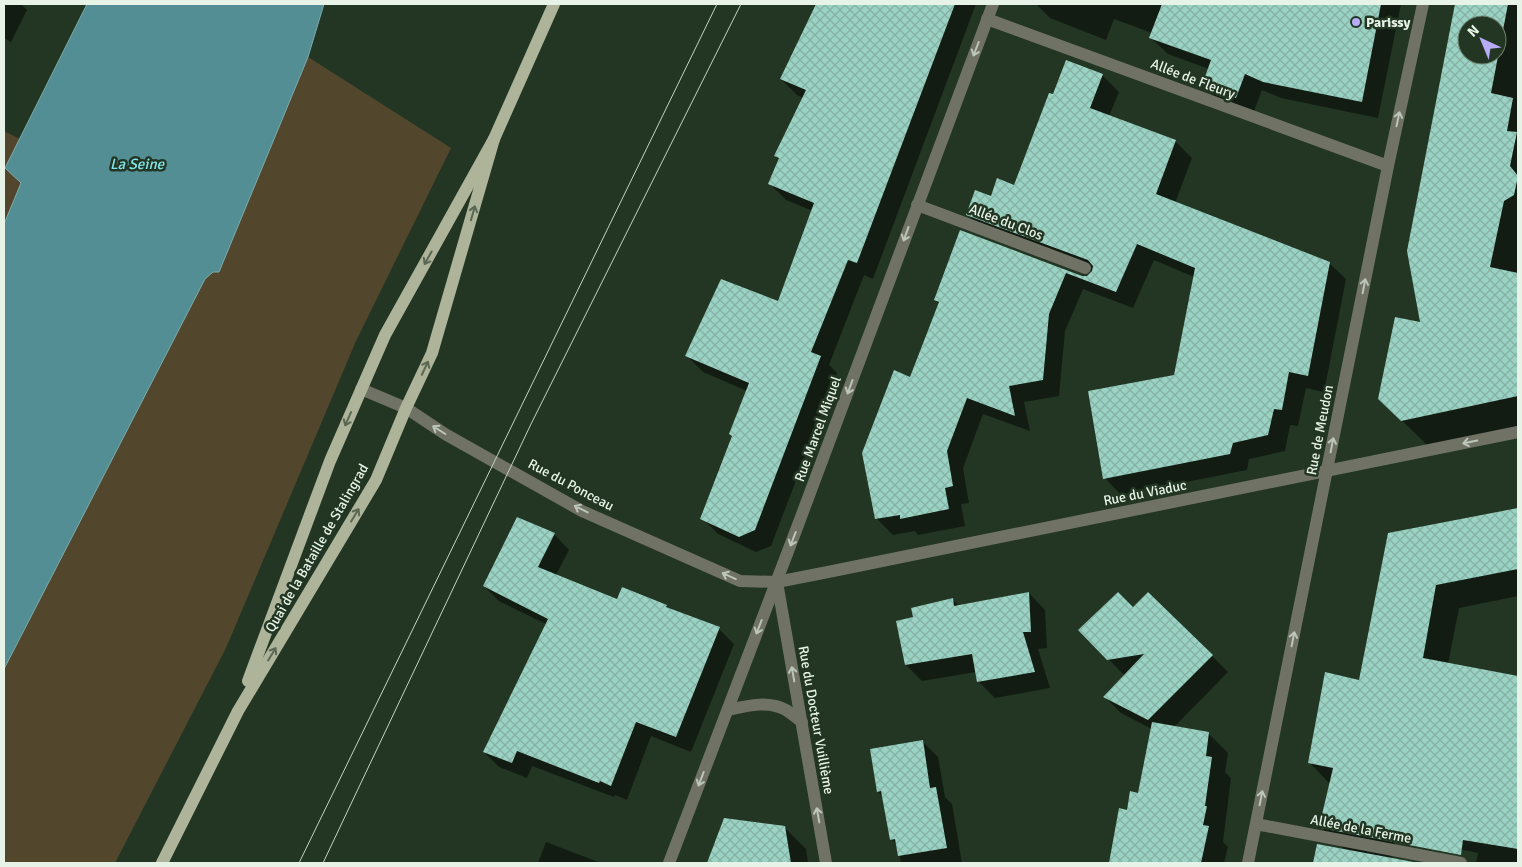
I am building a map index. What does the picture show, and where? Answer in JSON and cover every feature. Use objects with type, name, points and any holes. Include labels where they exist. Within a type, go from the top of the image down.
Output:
[{"type":"main road","name":"Quai de la Bataille de Stalingrad","points":[[238,711],[330,461],[385,335],[494,139],[554,4]]},
{"type":"main road","name":"Quai de la Bataille de Stalingrad","points":[[162,863],[238,711],[376,480],[406,408],[432,353],[494,139]]},
{"type":"street","name":"Rue Marcel Miquel","points":[[669,863],[777,582],[993,4]]},
{"type":"street","name":"Rue de Meudon","points":[[1248,863],[1388,166],[1423,4]]},
{"type":"street","name":"Allée de Fleury","points":[[987,19],[1388,166]]},
{"type":"street","name":"Allée du Clos","points":[[918,204],[1085,268]]},
{"type":"street","name":"Rue du Ponceau","points":[[361,389],[406,408],[445,434],[582,510],[740,581],[777,582]]},
{"type":"street","name":"Rue du Viaduc","points":[[777,582],[1518,432]]},
{"type":"street","name":"Rue du Docteur Vuillième","points":[[777,582],[826,863]]},
{"type":"street","points":[[728,710],[750,705],[767,705],[786,710],[802,722]]},
{"type":"street","name":"Allée de la Ferme","points":[[1256,824],[1460,863]]},
{"type":"shaded area","points":[[308,57],[451,148],[356,341],[226,648],[115,863],[4,863],[4,669],[205,279],[213,272],[219,272]]},
{"type":"shaded area","points":[[4,131],[20,139],[5,168],[21,183],[4,224]]},
{"type":"water","name":"La Seine","points":[[87,4],[324,4],[308,57],[219,272],[213,272],[205,279],[4,669],[4,224],[21,183],[5,168]]},
{"type":"building","points":[[816,4],[955,4],[857,263],[848,260],[811,352],[821,356],[755,530],[739,537],[700,519],[732,436],[729,434],[749,383],[685,356],[721,279],[778,301],[814,203],[768,184],[779,158],[774,156],[806,90],[780,79]]},
{"type":"building","points":[[1162,4],[1381,4],[1362,102],[1263,82],[1245,74],[1236,98],[1202,85],[1211,60],[1149,38]]},
{"type":"building","points":[[1455,4],[1508,4],[1506,15],[1457,15],[1457,65],[1496,65],[1491,93],[1513,98],[1507,131],[1517,132],[1510,166],[1518,176],[1514,195],[1504,201],[1490,267],[1518,273],[1518,396],[1401,421],[1378,399],[1395,317],[1420,322],[1407,251]]},
{"type":"building","points":[[1066,60],[1103,74],[1090,108],[1176,140],[1156,194],[1330,262],[1308,376],[1289,372],[1282,410],[1274,409],[1268,435],[1233,443],[1230,454],[1103,479],[1088,391],[1174,375],[1195,268],[1137,244],[1116,292],[1066,273],[1049,314],[1043,380],[1009,386],[1015,416],[967,398],[947,451],[953,486],[945,488],[949,509],[900,519],[900,515],[875,519],[862,453],[894,370],[910,377],[939,302],[934,300],[960,230],[1082,276],[1087,276],[1092,271],[1093,266],[1088,260],[966,215],[975,190],[991,196],[997,178],[1014,185],[1049,93],[1053,94]]},
{"type":"building","points":[[1518,508],[1518,569],[1436,585],[1423,658],[1518,676],[1518,849],[1463,840],[1461,855],[1321,828],[1322,823],[1320,823],[1333,768],[1308,763],[1325,672],[1359,680],[1388,533]]},
{"type":"building","points":[[517,517],[555,533],[538,567],[617,599],[622,587],[667,605],[666,607],[720,627],[676,737],[636,722],[611,786],[517,751],[512,763],[483,752],[548,619],[483,586]]},
{"type":"building","points":[[1029,592],[1031,632],[1023,632],[1035,672],[977,682],[972,654],[905,665],[896,621],[913,617],[911,608],[953,598],[954,606]]},
{"type":"building","points":[[1118,592],[1133,607],[1148,592],[1213,655],[1148,720],[1103,697],[1144,654],[1107,660],[1078,630]]},
{"type":"building","points":[[1152,722],[1209,732],[1206,756],[1212,757],[1203,825],[1209,826],[1201,863],[1109,863],[1119,808],[1127,810],[1130,791],[1138,793]]},
{"type":"building","points":[[923,740],[930,788],[936,787],[947,848],[898,856],[895,839],[890,840],[881,791],[877,792],[870,749]]},
{"type":"building","points":[[724,818],[785,826],[791,863],[707,863]]},
{"type":"building","points":[[1317,844],[1419,863],[1313,863]]},
{"type":"tram line","points":[[299,863],[717,4]]},
{"type":"tram line","points":[[323,863],[531,424],[741,4]]},
{"type":"place","name":"Parissy","points":[[1356,22]]}]
